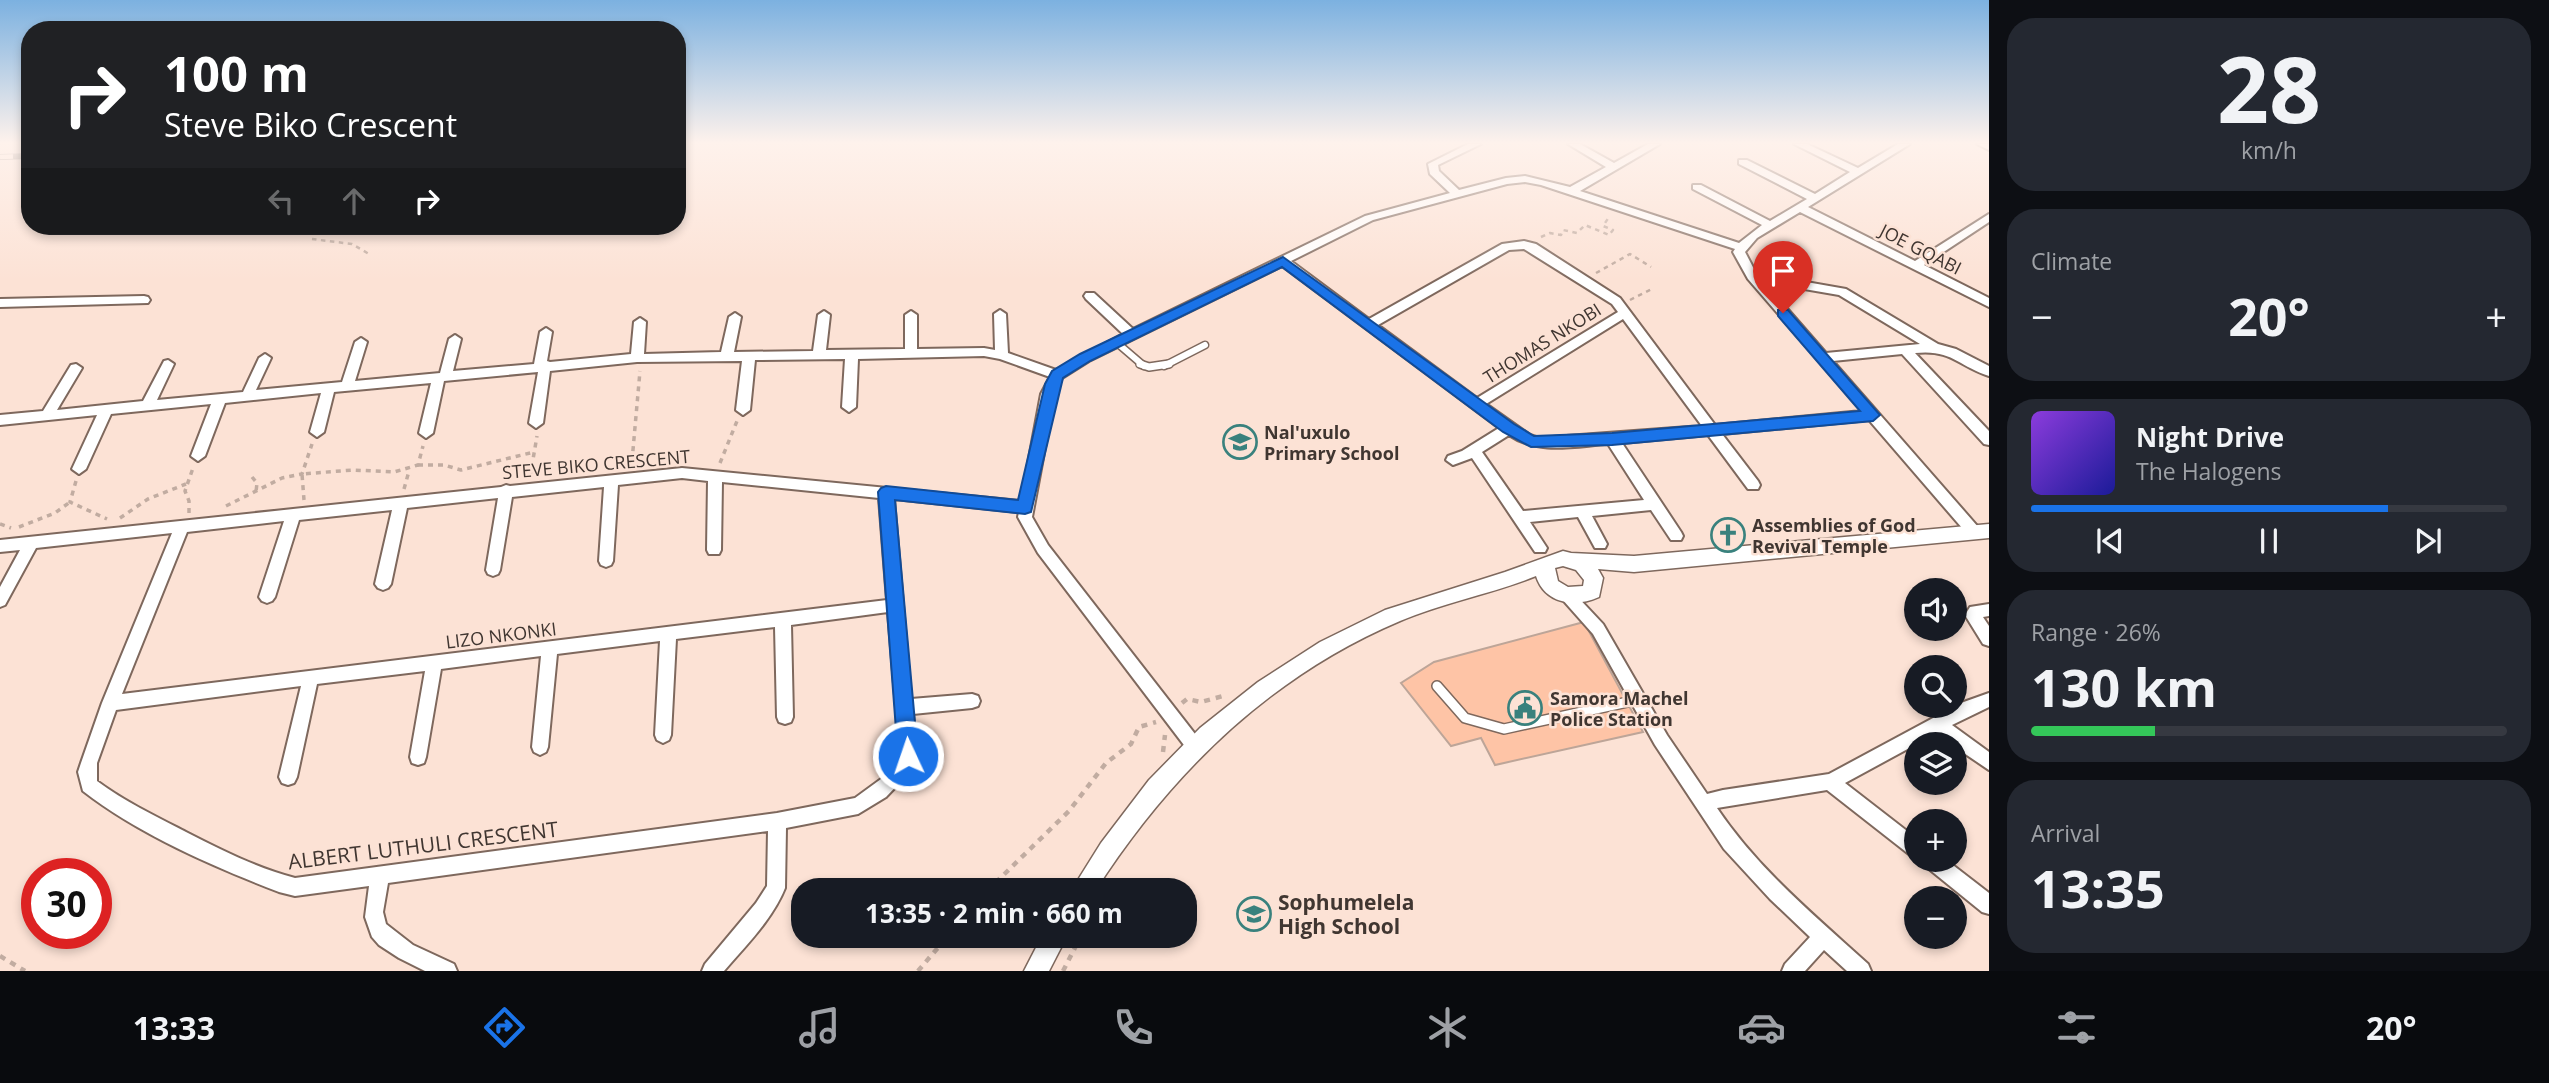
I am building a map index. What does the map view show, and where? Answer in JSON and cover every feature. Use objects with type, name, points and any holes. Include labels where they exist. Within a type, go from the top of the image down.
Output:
[{"type":"street","points":[[1453,189],[1457,193]]},
{"type":"street","points":[[1196,748],[1043,549],[1027,522],[1025,507],[1048,394],[1057,375],[1116,342],[1368,218],[1475,189]]},
{"type":"street","points":[[1565,189],[1741,247]]},
{"type":"street","points":[[1702,189],[1770,225]]},
{"type":"street","points":[[1797,189],[1814,198]]},
{"type":"street","points":[[1741,247],[1770,225],[1829,189]]},
{"type":"street","name":"JOE GQABI","points":[[1799,207],[1989,303]]},
{"type":"street","points":[[1915,266],[1989,216]]},
{"type":"street","points":[[1368,325],[1506,247],[1532,247],[1586,281],[1622,308],[1753,485]]},
{"type":"street","points":[[1741,247],[1741,258],[1752,276],[1873,415],[1981,532]]},
{"type":"street","points":[[1283,261],[1509,428],[1525,439],[1539,443],[1612,439],[1873,415]]},
{"type":"street","points":[[1752,276],[1842,292],[1934,347]]},
{"type":"street","points":[[1090,296],[1132,335]]},
{"type":"street","points":[[0,303],[144,300]]},
{"type":"street","name":"THOMAS NKOBI","points":[[1477,404],[1622,308]]},
{"type":"street","points":[[1000,314],[1002,355]]},
{"type":"street","points":[[819,355],[824,315]]},
{"type":"street","points":[[911,315],[911,353]]},
{"type":"street","points":[[727,356],[734,317]]},
{"type":"street","points":[[636,358],[640,322]]},
{"type":"street","points":[[536,424],[546,332]]},
{"type":"street","points":[[426,433],[454,339]]},
{"type":"street","points":[[347,386],[361,342]]},
{"type":"street","points":[[1823,358],[1934,347],[1947,349],[1989,372]]},
{"type":"street","points":[[1904,349],[1989,440]]},
{"type":"street","points":[[0,420],[636,358],[911,353],[1002,355],[1057,375]]},
{"type":"street","points":[[849,407],[852,354]]},
{"type":"street","points":[[743,410],[748,356]]},
{"type":"street","points":[[247,396],[265,358]]},
{"type":"street","points":[[147,406],[168,365]]},
{"type":"street","points":[[47,415],[76,368]]},
{"type":"street","points":[[317,432],[329,388]]},
{"type":"street","points":[[198,456],[220,398]]},
{"type":"street","points":[[79,470],[106,410]]},
{"type":"street","points":[[1453,460],[1509,428]]},
{"type":"street","points":[[1612,439],[1676,536]]},
{"type":"street","points":[[1474,450],[1544,555],[1545,577],[1598,629],[1661,740],[1730,843],[1776,893],[1861,971]]},
{"type":"street","name":"STEVE BIKO CRESCENT","points":[[0,546],[186,519],[294,513],[682,473],[1025,507]]},
{"type":"street","points":[[714,550],[715,476]]},
{"type":"street","points":[[607,561],[611,479]]},
{"type":"street","points":[[494,570],[506,490]]},
{"type":"street","name":"ALBERT LUTHULI CRESCENT","points":[[186,519],[110,703],[87,772],[89,785],[101,796],[174,835],[283,886],[295,887],[777,821],[858,806],[868,800],[901,769],[908,756],[886,492]]},
{"type":"street","points":[[383,584],[401,502]]},
{"type":"street","points":[[1519,517],[1656,505]]},
{"type":"street","points":[[1581,511],[1600,544]]},
{"type":"street","points":[[267,597],[294,513]]},
{"type":"street","points":[[1500,583],[1544,555],[1634,564],[1981,532]]},
{"type":"street","points":[[0,601],[32,542]]},
{"type":"street","points":[[1574,560],[1589,571],[1598,629]]},
{"type":"street","points":[[1092,878],[1158,787],[1196,748],[1265,690],[1326,650],[1391,616],[1448,596],[1500,583],[1531,585],[1563,594],[1586,596],[1593,588],[1634,564]]},
{"type":"street","name":"LIZO NKONKI","points":[[110,703],[897,605]]},
{"type":"street","points":[[1989,610],[1975,612],[1973,615],[1989,639]]},
{"type":"street","points":[[783,620],[785,717]]},
{"type":"street","points":[[663,735],[668,634]]},
{"type":"street","points":[[540,747],[550,648]]},
{"type":"street","points":[[418,757],[434,662]]},
{"type":"street","points":[[288,776],[311,677]]},
{"type":"street","points":[[905,707],[972,701]]},
{"type":"street","points":[[1703,803],[1830,782],[1967,708],[1989,701]]},
{"type":"street","points":[[1937,724],[1989,762]]},
{"type":"street","points":[[1830,782],[1904,840]]},
{"type":"street","points":[[712,971],[763,910],[776,888],[777,821]]},
{"type":"street","points":[[1947,872],[1989,905]]},
{"type":"street","points":[[381,874],[375,909],[376,924],[385,937],[447,971]]},
{"type":"street","points":[[1793,971],[1823,937]]},
{"type":"street","points":[[1037,971],[1049,948]]},
{"type":"lane","points":[[1116,342],[1142,365],[1151,368],[1169,364],[1205,345]]},
{"type":"lane","points":[[1437,686],[1465,718],[1504,729],[1638,700]]},
{"type":"path","points":[[1532,247],[1550,233],[1561,235],[1563,230],[1577,233],[1585,225],[1609,235],[1613,230],[1602,226],[1614,205]]},
{"type":"path","points":[[312,239],[352,244],[369,254]]},
{"type":"path","points":[[1586,281],[1607,265],[1630,254],[1651,267]]},
{"type":"path","points":[[1622,308],[1651,289]]},
{"type":"path","points":[[632,461],[640,370],[636,358]]},
{"type":"path","points":[[715,476],[743,410]]},
{"type":"path","points":[[527,488],[536,424]]},
{"type":"path","points":[[294,513],[304,501],[302,474],[317,432]]},
{"type":"path","points":[[418,465],[426,433]]},
{"type":"path","points":[[218,509],[282,478],[302,474],[355,470],[376,473],[409,471],[418,465],[444,465],[461,470],[534,452]]},
{"type":"path","points":[[186,519],[186,484],[198,456]]},
{"type":"path","points":[[0,524],[19,527],[55,513],[70,502],[79,470]]},
{"type":"path","points":[[252,477],[257,483],[256,492]]},
{"type":"path","points":[[70,502],[115,522],[148,499],[186,484]]},
{"type":"path","points":[[186,519],[199,511]]},
{"type":"path","points":[[1000,878],[1069,811],[1106,763],[1131,744],[1139,727],[1157,721]]},
{"type":"path","points":[[918,971],[938,948]]},
{"type":"path","points":[[1063,971],[1075,948]]},
{"type":"path","points":[[0,956],[25,971]]},
{"type":"building","name":"Assemblies of God Revival Temple","points":[[1733,530],[1739,538],[1723,539],[1718,532]]},
{"type":"building","name":"Samora Machel Police Station","points":[[1584,622],[1643,732],[1495,765],[1481,738],[1451,746],[1401,683],[1434,662]]},
{"type":"place","name":"Nal'uxulo Primary School","points":[[1240,442]]},
{"type":"place","name":"Assemblies of God Revival Temple","points":[[1728,535]]},
{"type":"place","name":"Samora Machel Police Station","points":[[1525,708]]},
{"type":"place","name":"Sophumelela High School","points":[[1254,914]]},
{"type":"route","points":[[908,756],[886,492],[1025,507],[1052,384],[1057,375],[1085,358],[1283,261],[1509,428],[1531,441],[1539,443],[1612,439],[1873,415],[1783,313]]}]
